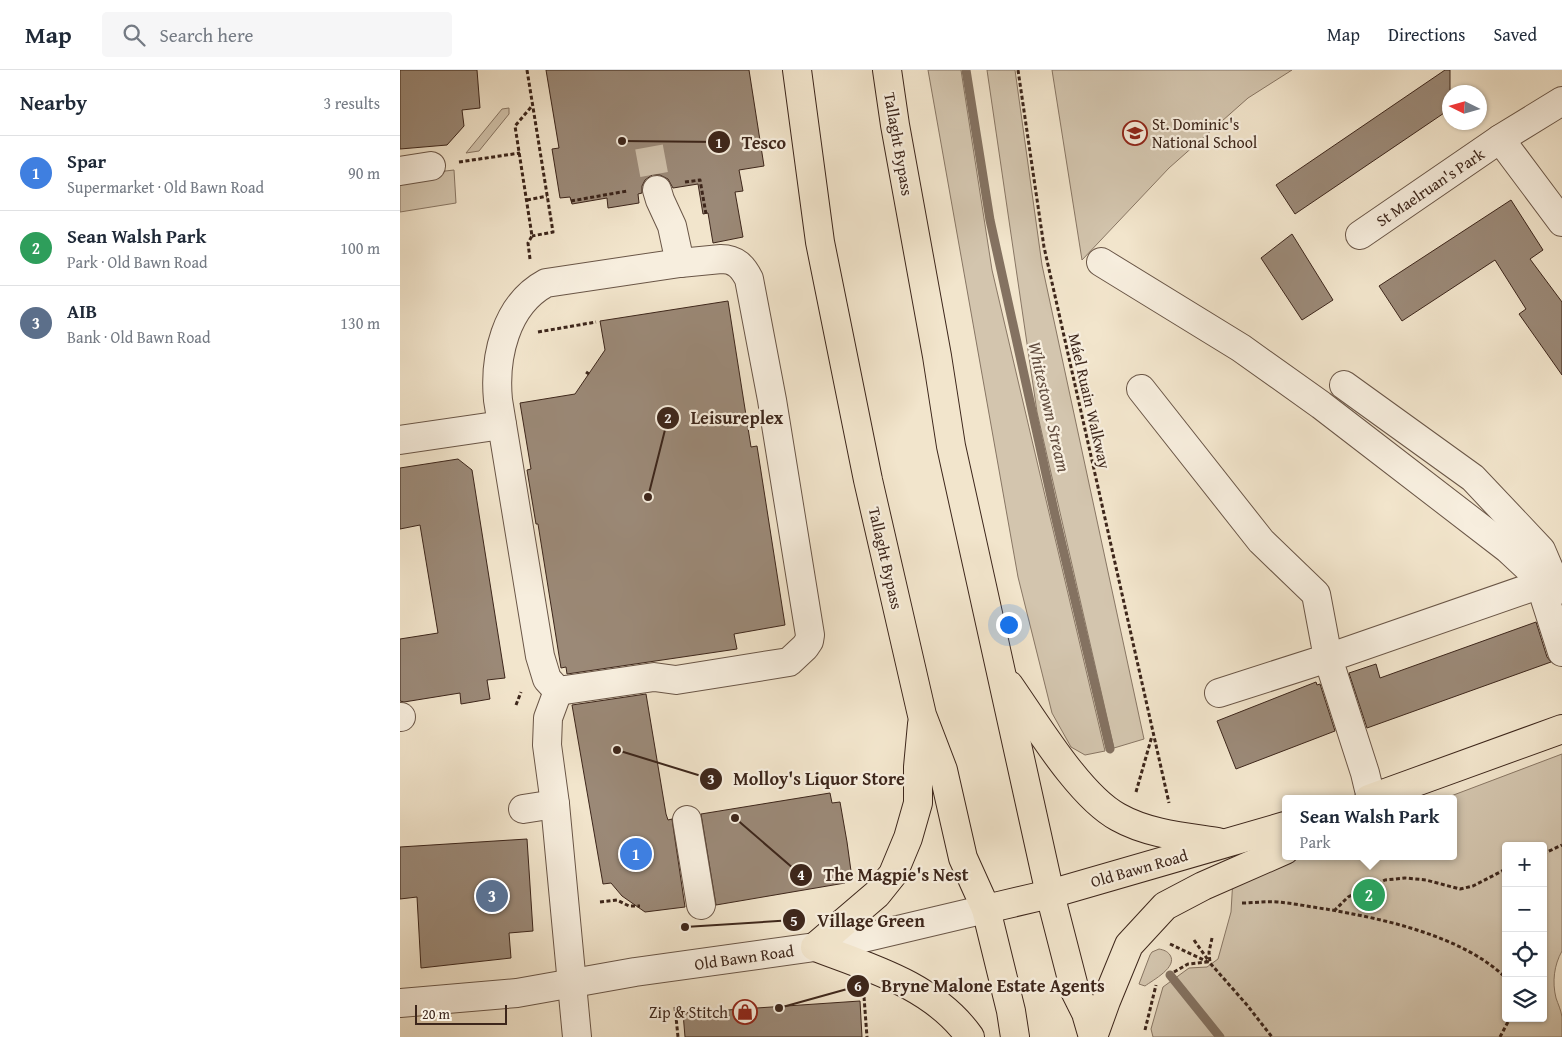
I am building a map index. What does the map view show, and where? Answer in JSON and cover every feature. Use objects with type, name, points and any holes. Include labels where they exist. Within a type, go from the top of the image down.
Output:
[{"type":"main road","name":"Tallaght Bypass","points":[[797,70],[820,242],[868,480],[922,715],[943,770],[963,858],[986,909],[1011,1011],[1015,1037]]},
{"type":"main road","name":"Tallaght Bypass","points":[[887,70],[951,446],[1050,894],[1076,991],[1086,1013],[1093,1037]]},
{"type":"main road","points":[[1001,673],[1070,772],[1095,799],[1117,817],[1150,830],[1225,843]]},
{"type":"main road","points":[[922,715],[918,768],[918,803],[908,838],[892,874],[877,894],[815,947],[876,970],[924,993],[946,1010],[970,1037]]},
{"type":"main road","points":[[1378,795],[1562,728]]},
{"type":"main road","name":"Old Bawn Road","points":[[986,909],[1050,894],[1282,827]]},
{"type":"main road","points":[[1093,1037],[1129,945],[1165,906],[1203,886],[1282,851]]},
{"type":"street","name":"St Maelruan's Park","points":[[1360,235],[1500,139],[1562,100]]},
{"type":"street","name":"St Maelruan's Park","points":[[1500,139],[1562,222]]},
{"type":"street","points":[[400,171],[431,166]]},
{"type":"street","points":[[658,190],[660,200],[672,226],[680,264]]},
{"type":"street","points":[[729,259],[737,263],[749,279],[772,400],[810,635],[809,641],[789,662],[676,680],[654,677],[558,691],[547,679],[540,656],[497,393],[500,350],[511,321],[535,290],[546,284],[680,264],[729,259]]},
{"type":"street","points":[[1101,262],[1240,348],[1320,405],[1508,549],[1551,591]]},
{"type":"street","points":[[1344,385],[1473,478],[1540,550],[1551,591],[1562,652]]},
{"type":"street","points":[[1141,389],[1262,541],[1316,594],[1328,658],[1365,773],[1369,795]]},
{"type":"street","points":[[400,440],[502,424]]},
{"type":"street","points":[[1219,694],[1328,658],[1551,591]]},
{"type":"street","points":[[558,691],[548,718],[547,730],[577,1037]]},
{"type":"street","points":[[523,809],[555,804]]},
{"type":"street","points":[[687,820],[701,905]]},
{"type":"street","name":"Old Bawn Road","points":[[400,1003],[517,993],[635,972],[815,947],[855,940],[986,909]]},
{"type":"path","points":[[527,70],[553,232],[532,236]]},
{"type":"path","name":"Máel Ruain Walkway","points":[[1018,70],[1044,248],[1169,804]]},
{"type":"path","points":[[531,266],[528,243],[532,236],[516,126],[533,106]]},
{"type":"path","points":[[431,166],[520,153]]},
{"type":"path","points":[[700,180],[706,214]]},
{"type":"path","points":[[527,200],[547,196]]},
{"type":"path","points":[[535,333],[596,322]]},
{"type":"path","name":"Máel Ruain Walkway","points":[[1135,796],[1152,734]]},
{"type":"path","points":[[1547,852],[1562,845]]},
{"type":"path","points":[[1334,911],[1348,897],[1385,880],[1405,878],[1426,880],[1460,889],[1473,886],[1502,871]]},
{"type":"path","points":[[600,902],[617,900],[628,906],[640,906]]},
{"type":"path","points":[[1235,903],[1276,902],[1372,917],[1442,940],[1489,964],[1505,977]]},
{"type":"path","points":[[1210,963],[1209,952],[1212,938]]},
{"type":"path","points":[[1194,940],[1210,963],[1247,1004],[1272,1037]]},
{"type":"path","points":[[1168,943],[1210,963]]},
{"type":"path","points":[[1174,972],[1188,964],[1197,962],[1210,963]]},
{"type":"path","points":[[1145,1030],[1156,985]]},
{"type":"path","points":[[864,996],[867,1037]]},
{"type":"path","points":[[675,1007],[678,1037]]},
{"type":"path","points":[[1500,1037],[1508,1022]]},
{"type":"shaded area","points":[[928,70],[961,70],[992,270],[1105,751],[1085,755],[1071,747],[1052,713],[1018,577]]},
{"type":"shaded area","points":[[987,70],[1015,70],[1042,265],[1144,739],[1114,748],[1037,412]]},
{"type":"shaded area","name":"St. Dominic's National School","points":[[1052,70],[1292,70],[1248,98],[1169,168],[1082,260]]},
{"type":"shaded area","points":[[509,108],[509,114],[479,151],[466,153],[502,109]]},
{"type":"shaded area","points":[[454,170],[456,203],[400,212],[400,179],[411,175]]},
{"type":"shaded area","points":[[1562,754],[1562,951],[1557,962],[1554,980],[1556,998],[1562,1017],[1562,1037],[1153,1037],[1151,1029],[1163,987],[1189,968],[1207,967],[1218,959],[1231,912],[1233,878],[1282,859],[1457,860],[1457,795],[1454,795]]},
{"type":"shaded area","points":[[1159,949],[1170,955],[1171,964],[1164,973],[1145,986],[1139,984],[1150,955]]},
{"type":"building","points":[[400,70],[477,70],[480,108],[462,110],[464,126],[447,145],[400,149]]},
{"type":"building","points":[[546,70],[749,70],[764,166],[739,170],[743,191],[735,192],[743,237],[713,243],[708,213],[703,214],[698,184],[673,188],[668,179],[660,175],[652,175],[645,180],[642,186],[642,193],[638,194],[639,203],[608,208],[607,198],[572,204],[570,197],[560,198],[552,149],[559,148]]},
{"type":"building","points":[[1445,70],[1450,70],[1450,85],[1442,85],[1442,114],[1295,214],[1276,185]]},
{"type":"building","points":[[1511,200],[1543,250],[1530,259],[1562,302],[1562,375],[1519,314],[1526,309],[1495,260],[1402,321],[1379,286]]},
{"type":"building","points":[[1292,234],[1333,300],[1302,320],[1261,258]]},
{"type":"building","points":[[728,301],[751,447],[757,446],[785,625],[734,634],[737,649],[567,674],[566,667],[561,668],[538,524],[536,524],[527,470],[531,469],[520,403],[575,394],[605,350],[600,321]]},
{"type":"building","points":[[458,459],[472,470],[505,678],[487,680],[490,699],[461,704],[460,693],[404,702],[400,701],[400,639],[438,633],[420,525],[400,529],[400,468]]},
{"type":"building","points":[[1536,622],[1547,657],[1551,662],[1367,728],[1349,673],[1376,664],[1380,678]]},
{"type":"building","points":[[1316,682],[1317,685],[1320,684],[1335,731],[1236,769],[1217,721]]},
{"type":"building","points":[[646,694],[666,814],[668,820],[672,819],[685,907],[645,912],[622,896],[611,883],[603,884],[572,705]]},
{"type":"building","points":[[830,793],[832,803],[840,802],[847,842],[851,871],[843,873],[845,883],[716,905],[701,814]]},
{"type":"building","points":[[527,839],[533,931],[509,933],[511,958],[421,968],[417,897],[400,899],[400,847]]},
{"type":"building","points":[[860,1001],[862,1037],[685,1037],[683,1013]]},
{"type":"waterway","name":"Whitestown Stream","points":[[966,70],[990,220],[1055,515],[1110,749]]},
{"type":"waterway","name":"Whitestown Stream","points":[[1170,975],[1220,1037]]},
{"type":"tunnel","points":[[649,147],[657,190]]},
{"type":"place","name":"St. Dominic's National School","points":[[1135,133]]},
{"type":"place","name":"Tesco","points":[[622,141]]},
{"type":"place","name":"Leisureplex","points":[[648,497]]},
{"type":"place","name":"Molloy's Liquor Store","points":[[617,750]]},
{"type":"place","name":"The Magpie's Nest","points":[[735,818]]},
{"type":"place","name":"Spar","points":[[636,854]]},
{"type":"place","name":"Sean Walsh Park","points":[[1369,895]]},
{"type":"place","name":"AIB","points":[[492,896]]},
{"type":"place","name":"Village Green","points":[[685,927]]},
{"type":"place","name":"Bryne Malone Estate Agents","points":[[779,1008]]},
{"type":"place","name":"Zip & Stitch","points":[[745,1012]]}]
